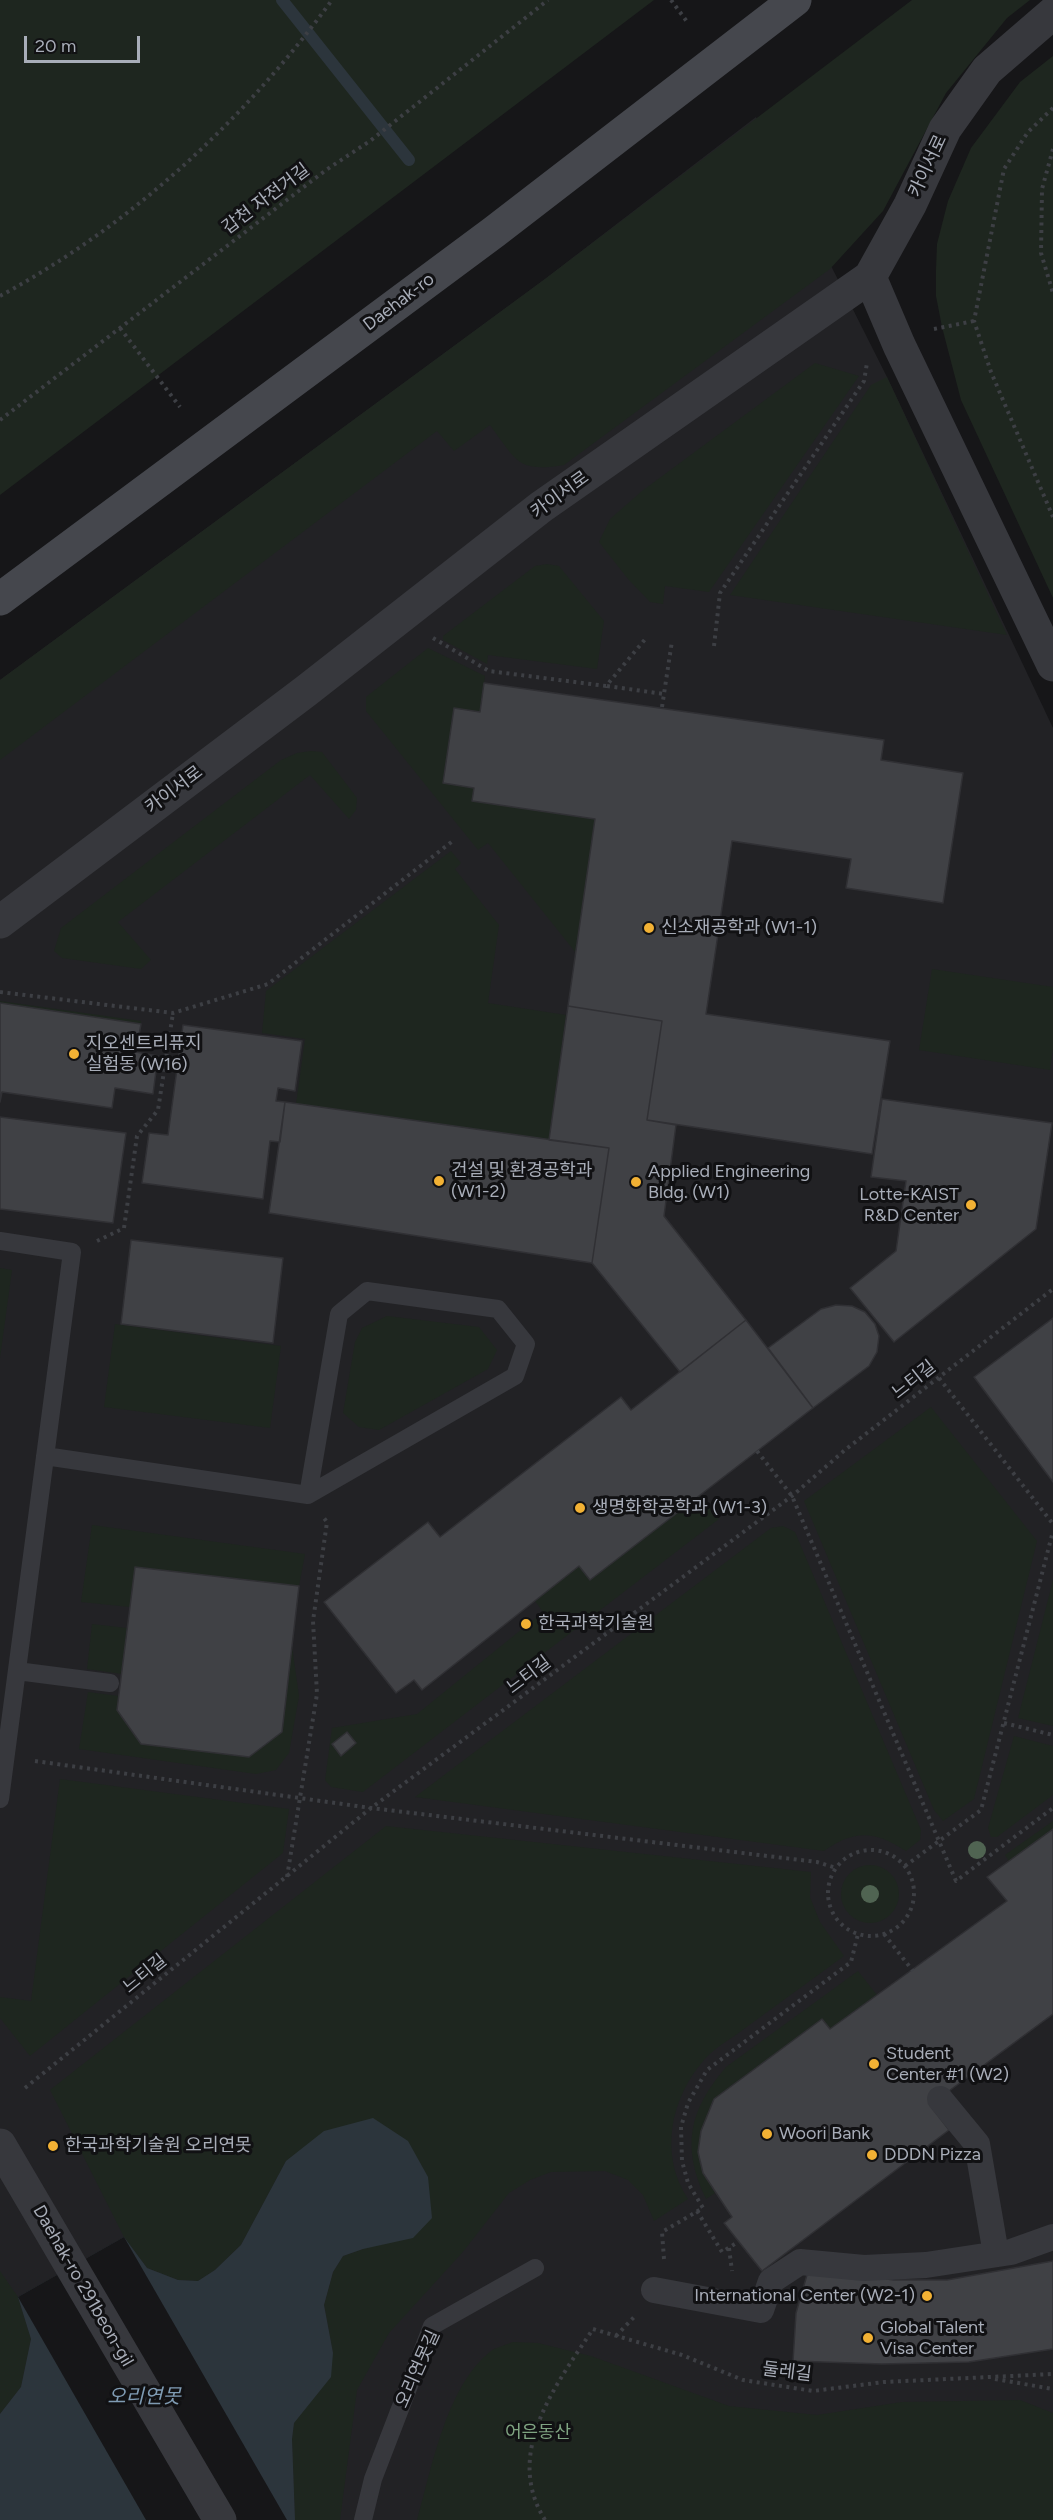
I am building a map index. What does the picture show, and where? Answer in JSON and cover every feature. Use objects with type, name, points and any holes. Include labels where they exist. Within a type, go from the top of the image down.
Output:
[{"type":"main road","name":"Daehak-ro","points":[[0,599],[494,232],[795,0]]},
{"type":"street","name":"카이서로","points":[[0,922],[316,683],[541,507],[870,277],[910,205],[945,129],[987,70],[1053,14]]},
{"type":"street","points":[[870,277],[899,345],[1053,665]]},
{"type":"street","points":[[940,2098],[977,2145],[996,2254]]},
{"type":"street","name":"Daehak-ro 291beon-gil","points":[[0,2145],[220,2520]]},
{"type":"street","points":[[654,2290],[761,2310],[771,2281],[800,2262],[864,2268],[926,2265],[1011,2252],[1053,2237]]},
{"type":"lane","points":[[0,1241],[72,1252],[0,1799]]},
{"type":"lane","points":[[45,1456],[308,1495],[515,1376],[526,1344],[498,1309],[367,1291],[339,1314],[308,1495]]},
{"type":"lane","points":[[17,1671],[110,1683]]},
{"type":"lane","name":"오리연못길","points":[[363,2520],[373,2479],[432,2326],[535,2268]]},
{"type":"path","points":[[0,296],[78,250],[155,192],[219,131],[298,45],[332,0]]},
{"type":"path","name":"갑천 자전거길","points":[[0,420],[326,170],[370,141],[548,0]]},
{"type":"path","points":[[671,0],[688,23]]},
{"type":"path","points":[[1053,108],[1028,132],[1004,169],[974,321],[991,372],[1053,517]]},
{"type":"path","points":[[1053,149],[1042,189],[1041,253],[1053,293]]},
{"type":"path","points":[[934,329],[974,321]]},
{"type":"path","points":[[120,328],[180,407]]},
{"type":"path","points":[[714,646],[720,593],[864,381],[868,360]]},
{"type":"path","points":[[430,636],[489,671],[664,694]]},
{"type":"path","points":[[606,686],[647,637]]},
{"type":"path","points":[[662,707],[672,641]]},
{"type":"path","points":[[0,992],[173,1013],[268,984],[454,840]]},
{"type":"path","points":[[72,1252],[124,1228],[137,1136],[158,1110],[173,1013]]},
{"type":"path","name":"느티길","points":[[25,2088],[371,1808],[792,1496],[845,1450],[1053,1289]]},
{"type":"path","points":[[939,1378],[1053,1524]]},
{"type":"path","points":[[757,1451],[792,1496],[937,1841],[956,1881],[1053,1808]]},
{"type":"path","points":[[287,1877],[298,1797],[317,1694],[313,1621],[327,1522],[308,1495]]},
{"type":"path","points":[[905,1866],[981,1810],[1053,1532]]},
{"type":"path","points":[[1004,1723],[1053,1735]]},
{"type":"path","points":[[27,1760],[371,1808],[817,1862],[836,1868]]},
{"type":"path","points":[[866,1849],[880,1850],[894,1856],[905,1866],[912,1878],[915,1892],[912,1907],[906,1919],[896,1928],[884,1934],[871,1936],[858,1934],[845,1927],[835,1917],[829,1904],[828,1888],[836,1868],[852,1853],[866,1849]]},
{"type":"path","points":[[654,2290],[663,2273],[665,2251],[662,2232],[703,2208],[688,2183],[682,2161],[681,2127],[688,2103],[707,2070],[851,1962],[858,1934]]},
{"type":"path","points":[[884,1934],[913,1971]]},
{"type":"path","points":[[697,2211],[722,2252],[738,2242]]},
{"type":"path","name":"둘레길","points":[[545,2520],[534,2503],[529,2461],[536,2427],[549,2396],[593,2329],[682,2355],[743,2380],[813,2391],[884,2382],[1053,2374]]},
{"type":"path","name":"둘레길","points":[[985,2378],[1053,2389]]},
{"type":"shaded area","name":"한국과학기술원","points":[[756,117],[887,377],[1053,728],[1053,2520],[0,2520],[0,680],[545,279]]},
{"type":"green space","points":[[0,0],[654,0],[0,495]]},
{"type":"green space","points":[[912,0],[1030,0],[1007,18],[946,93],[883,211],[830,269],[564,465],[536,467],[519,461],[490,425],[454,451],[437,431],[0,760],[0,680],[545,279]]},
{"type":"green space","points":[[1053,56],[1053,598],[961,400],[936,296],[936,270],[937,244],[948,201],[971,148],[1020,82]]},
{"type":"green space","points":[[815,363],[859,376],[709,592],[665,586],[663,604],[650,602],[628,579],[599,542],[610,519],[642,491]]},
{"type":"green space","points":[[887,377],[1007,635],[730,595],[871,385]]},
{"type":"green space","points":[[547,564],[559,566],[604,621],[597,669],[488,655],[487,664],[443,640],[443,636],[535,566]]},
{"type":"green space","points":[[428,648],[485,676],[480,712],[454,709],[443,783],[474,788],[472,801],[595,819],[576,953],[488,843],[478,850],[366,711],[366,697]]},
{"type":"green space","points":[[322,752],[357,798],[356,810],[349,819],[310,775],[118,922],[151,960],[141,969],[62,958],[54,951],[61,928],[281,760],[297,753]]},
{"type":"green space","points":[[451,851],[461,863],[455,869],[499,925],[488,1003],[566,1015],[549,1140],[296,1104],[305,1039],[262,1033],[266,991]]},
{"type":"green space","points":[[932,969],[1053,987],[1053,1049],[1050,1070],[919,1050]]},
{"type":"green space","points":[[0,1001],[141,1021],[141,1024],[0,1003]]},
{"type":"green space","points":[[0,1268],[12,1270],[0,1358]]},
{"type":"green space","points":[[387,1316],[479,1327],[497,1350],[488,1369],[379,1430],[359,1427],[343,1413],[355,1342],[362,1328]]},
{"type":"green space","points":[[115,1324],[281,1346],[270,1428],[104,1407]]},
{"type":"green space","points":[[931,1407],[1037,1541],[974,1799],[943,1821],[934,1810],[804,1501]]},
{"type":"green space","points":[[699,1495],[719,1519],[363,1792],[331,1787],[325,1780],[332,1728],[417,1714],[543,1612],[535,1601],[579,1566],[590,1580]]},
{"type":"green space","points":[[92,1525],[305,1554],[299,1586],[135,1567],[130,1607],[81,1602]]},
{"type":"green space","points":[[783,1526],[795,1532],[921,1830],[920,1840],[906,1851],[875,1836],[855,1836],[824,1851],[415,1797],[771,1528]]},
{"type":"green space","points":[[1053,1580],[1053,1726],[1018,1718]]},
{"type":"green space","points":[[92,1624],[127,1628],[122,1674],[87,1669]]},
{"type":"green space","points":[[292,1646],[299,1696],[289,1753],[276,1770],[256,1774],[79,1749],[88,1692],[119,1696],[117,1710],[141,1744],[249,1757],[282,1732]]},
{"type":"green space","points":[[1014,1736],[1053,1746],[1053,1795],[997,1837],[991,1837],[988,1828]]},
{"type":"green space","points":[[60,1779],[289,1809],[283,1853],[30,2056],[0,2018],[0,1997],[31,2001]]},
{"type":"green space","points":[[1053,1821],[1053,1829],[1009,1861],[1005,1855]]},
{"type":"green space","points":[[386,1826],[811,1872],[810,1897],[820,1922],[844,1956],[718,2048],[692,2075],[676,2110],[671,2146],[673,2164],[688,2199],[654,2221],[643,2195],[628,2180],[605,2171],[551,2172],[530,2180],[509,2193],[462,2253],[389,2333],[357,2390],[340,2520],[295,2520],[292,2439],[294,2423],[304,2410],[333,2353],[324,2305],[333,2272],[343,2256],[363,2249],[286,2161],[241,2245],[215,2270],[198,2281],[178,2280],[147,2268],[124,2237],[50,2090]]},
{"type":"green space","points":[[864,1865],[876,1865],[891,1873],[899,1888],[899,1900],[891,1915],[876,1923],[864,1923],[849,1915],[841,1900],[841,1888],[849,1873]]},
{"type":"green space","points":[[858,1971],[877,1995],[830,2029],[714,2099],[701,2131],[698,2152],[703,2173],[715,2193],[706,2199],[693,2162],[692,2146],[697,2114],[713,2083],[726,2067]]},
{"type":"green space","points":[[0,2271],[18,2297],[31,2339],[21,2387],[0,2414]]},
{"type":"green space","name":"어은동산","points":[[513,2342],[538,2343],[591,2356],[729,2406],[817,2415],[902,2402],[1020,2400],[1053,2413],[1053,2520],[417,2520],[443,2429],[463,2385],[476,2366],[491,2351]]},
{"type":"water","name":"오리연못","points":[[373,2118],[408,2141],[428,2177],[432,2218],[413,2238],[343,2256],[333,2272],[324,2305],[333,2353],[331,2377],[294,2423],[292,2439],[295,2520],[0,2520],[0,2414],[21,2387],[31,2339],[18,2297],[124,2237],[147,2268],[178,2280],[198,2281],[215,2270],[241,2245],[286,2161],[324,2131]]},
{"type":"pier","points":[[124,2237],[287,2520],[146,2520],[18,2297]]},
{"type":"building","name":"신소재공학과 (W1-1)","points":[[484,683],[884,740],[881,760],[963,773],[943,903],[846,888],[851,859],[732,841],[706,1014],[890,1041],[872,1154],[647,1120],[662,1021],[568,1006],[595,819],[472,801],[474,788],[443,783],[454,708],[480,712]]},
{"type":"building","name":"지오센트리퓨지 실험동 (W16)","points":[[0,1003],[141,1024],[136,1052],[158,1056],[153,1094],[115,1088],[112,1108],[2,1092],[0,1102]]},
{"type":"building","name":"Applied Engineering Bldg. (W1)","points":[[568,1006],[662,1021],[647,1120],[676,1125],[664,1216],[746,1320],[680,1372],[592,1263],[609,1148],[549,1140]]},
{"type":"building","points":[[183,1025],[302,1041],[295,1091],[278,1088],[276,1101],[285,1102],[280,1142],[270,1141],[263,1199],[142,1183],[149,1133],[168,1135]]},
{"type":"building","name":"Lotte-KAIST R&D Center","points":[[882,1099],[1052,1123],[1036,1229],[894,1342],[850,1288],[896,1251],[906,1181],[871,1177]]},
{"type":"building","name":"건설 및 환경공학과 (W1-2)","points":[[285,1102],[609,1148],[592,1263],[269,1213]]},
{"type":"building","points":[[0,1117],[126,1133],[113,1223],[0,1209]]},
{"type":"building","points":[[131,1240],[283,1258],[273,1343],[121,1324]]},
{"type":"building","points":[[836,1305],[852,1306],[865,1312],[875,1324],[879,1336],[877,1352],[869,1366],[813,1408],[768,1348],[821,1309]]},
{"type":"building","points":[[1053,1318],[1053,1482],[974,1377]]},
{"type":"building","name":"생명화학공학과 (W1-3)","points":[[746,1320],[813,1408],[590,1580],[579,1566],[422,1690],[414,1680],[396,1693],[324,1602],[428,1522],[440,1537],[621,1397],[631,1410]]},
{"type":"building","points":[[135,1567],[299,1586],[282,1732],[249,1757],[141,1744],[117,1710]]},
{"type":"building","points":[[347,1732],[356,1743],[341,1756],[332,1744]]},
{"type":"building","name":"Student Center #1 (W2)","points":[[1053,1829],[1053,2014],[930,2105],[949,2130],[762,2271],[724,2223],[732,2217],[703,2173],[698,2152],[701,2131],[714,2099],[822,2019],[830,2029],[1007,1901],[987,1877]]},
{"type":"building","name":"International Center (W2-1)","points":[[1053,2261],[1053,2349],[969,2362],[882,2364],[793,2361],[796,2313],[809,2268],[894,2280],[947,2280]]},
{"type":"waterway","points":[[282,0],[409,160]]},
{"type":"place","name":"신소재공학과 (W1-1)","points":[[649,928]]},
{"type":"place","name":"지오센트리퓨지 실험동 (W16)","points":[[74,1054]]},
{"type":"place","name":"건설 및 환경공학과 (W1-2)","points":[[439,1181]]},
{"type":"place","name":"Applied Engineering Bldg. (W1)","points":[[636,1182]]},
{"type":"place","name":"Lotte-KAIST R&D Center","points":[[971,1205]]},
{"type":"place","name":"생명화학공학과 (W1-3)","points":[[580,1508]]},
{"type":"place","name":"한국과학기술원","points":[[526,1624]]},
{"type":"place","name":"Student Center #1 (W2)","points":[[874,2064]]},
{"type":"place","name":"Woori Bank","points":[[767,2134]]},
{"type":"place","name":"한국과학기술원 오리연못","points":[[53,2146]]},
{"type":"place","name":"DDDN Pizza","points":[[872,2155]]},
{"type":"place","name":"International Center (W2-1)","points":[[927,2296]]},
{"type":"place","name":"Global Talent Visa Center","points":[[868,2338]]}]
